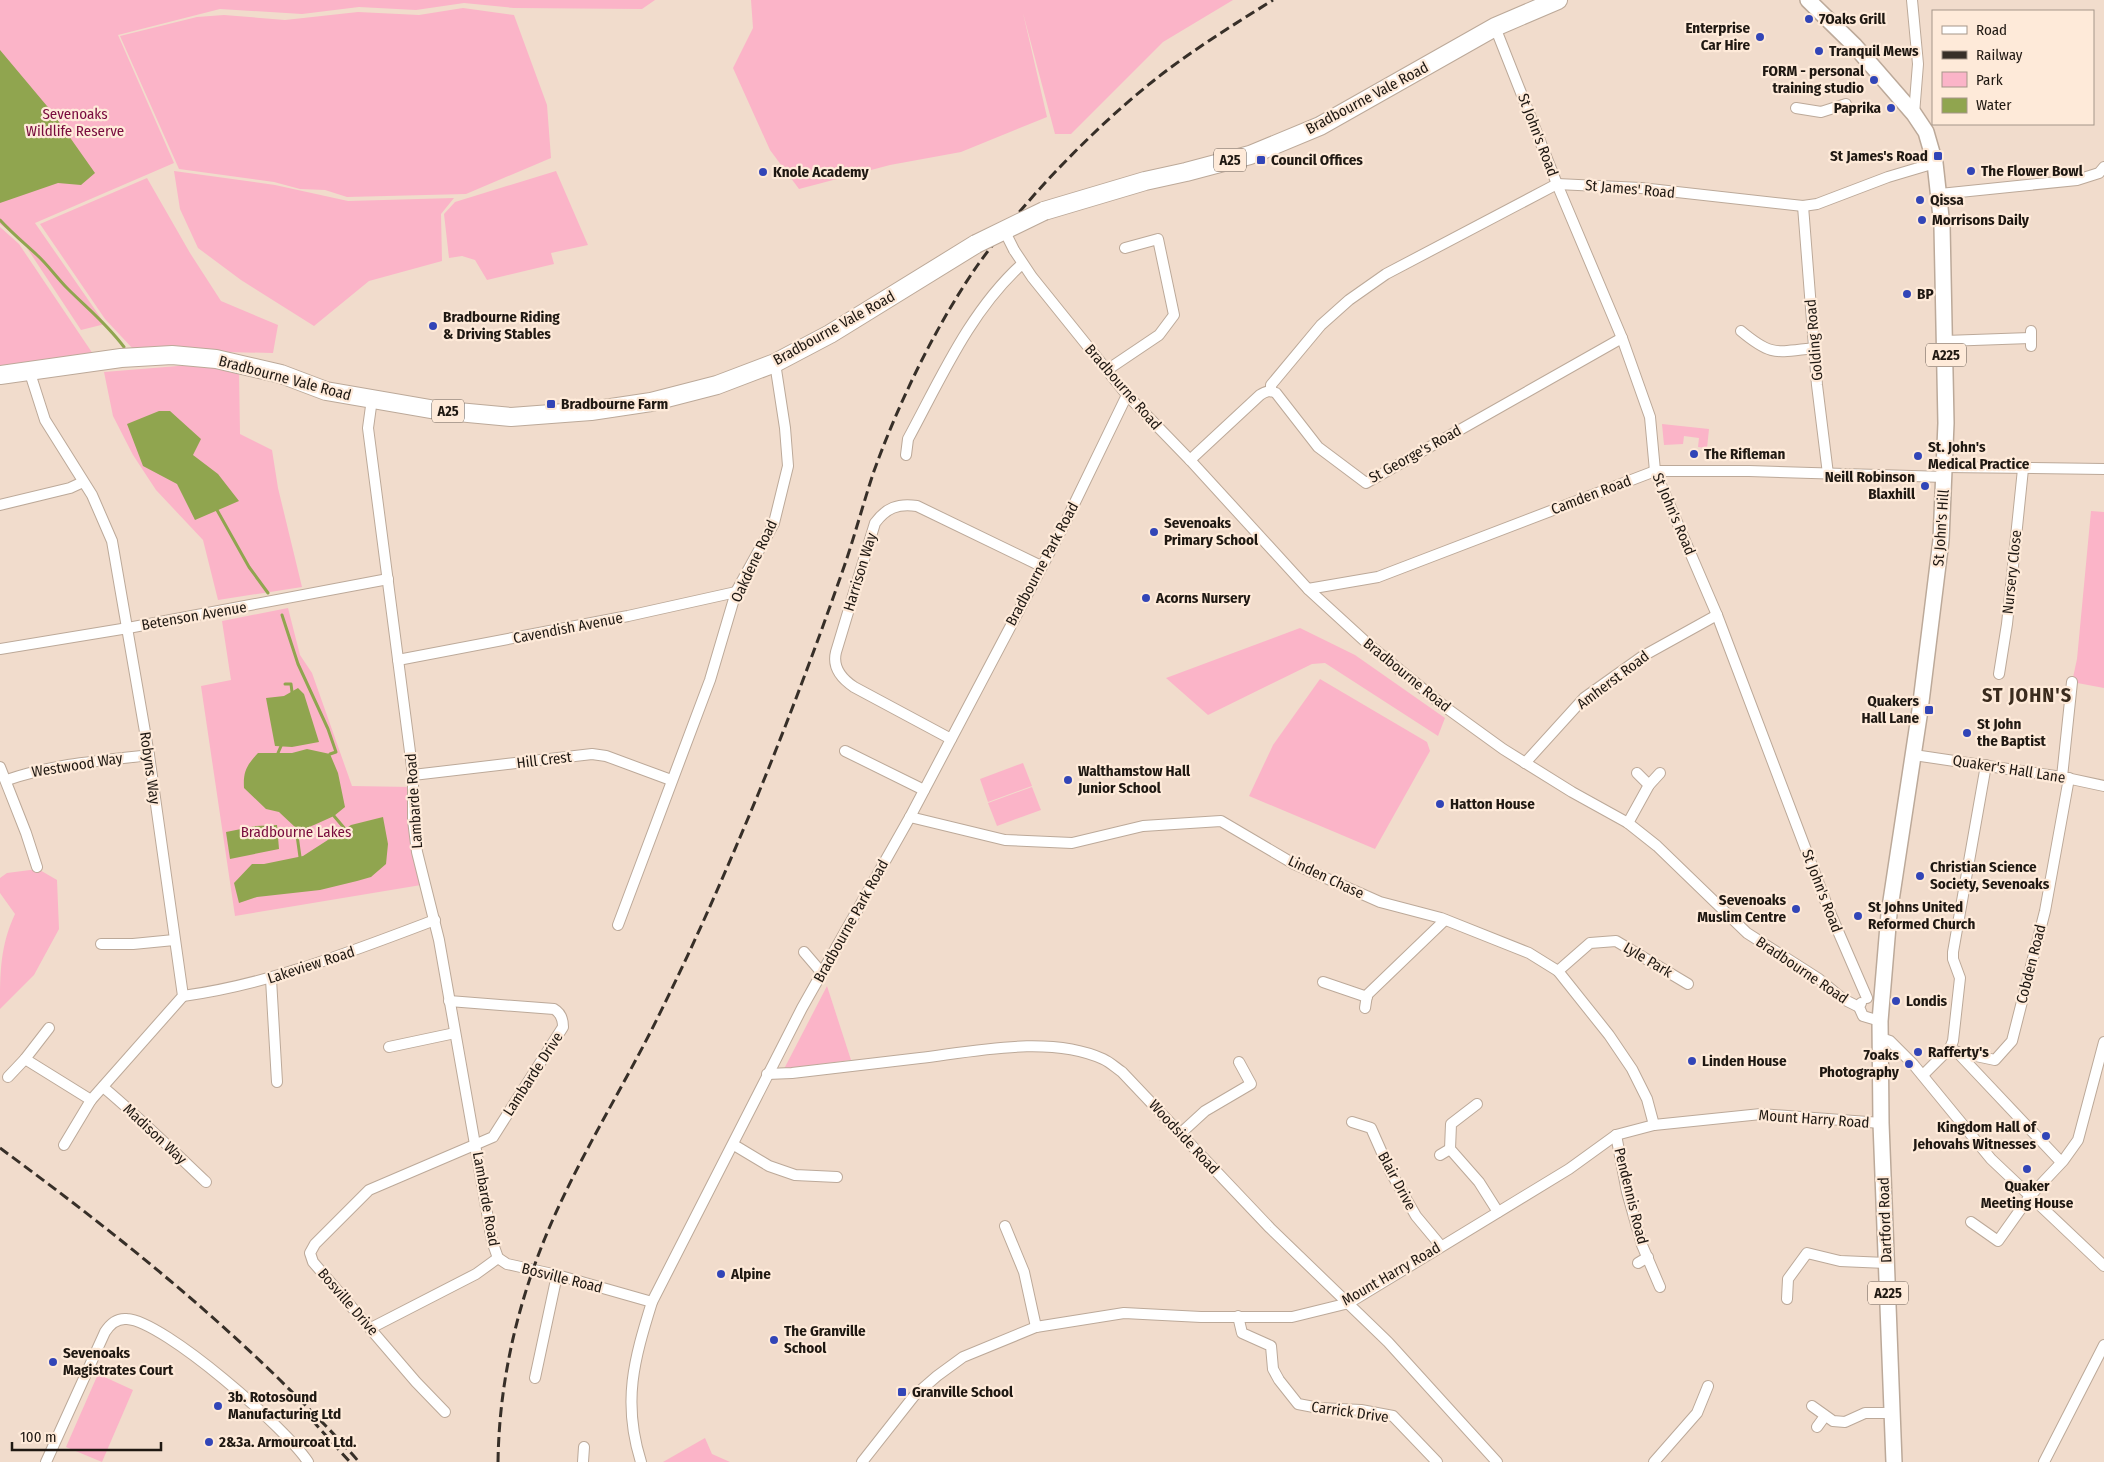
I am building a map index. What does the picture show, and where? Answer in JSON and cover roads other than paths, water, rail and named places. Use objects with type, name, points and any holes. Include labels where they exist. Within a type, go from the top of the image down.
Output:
[{"type":"highway","name":"Bradbourne Vale Road","points":[[0,375],[121,358],[172,355],[216,359],[281,374],[326,391],[436,410],[511,417],[591,411],[652,402],[701,389],[775,363],[830,334],[976,244],[1044,210],[1145,181],[1250,155],[1320,126],[1495,27],[1558,0]]},
{"type":"main road","name":"St John's Hill","points":[[1808,0],[1854,45],[1914,114],[1926,132],[1935,163],[1940,194],[1946,341],[1945,472],[1938,573],[1914,755],[1889,914],[1880,1021],[1881,1038]]},
{"type":"main road","name":"Dartford Road","points":[[1881,1038],[1886,1263],[1894,1462]]},
{"type":"street","points":[[1912,0],[1918,64],[1914,114]]},
{"type":"street","name":"St John's Road","points":[[1495,27],[1557,184],[1622,338],[1650,417],[1655,471],[1717,615],[1828,908],[1867,998]]},
{"type":"street","points":[[1796,108],[1821,112],[1846,104]]},
{"type":"street","name":"St James' Road","points":[[1557,184],[1641,188],[1803,206],[1817,204],[1888,177],[1935,163]]},
{"type":"street","points":[[1940,194],[2077,180],[2099,173],[2104,167]]},
{"type":"street","points":[[1190,460],[1260,395],[1265,391],[1271,391],[1271,385],[1321,325],[1349,300],[1386,274],[1557,184]]},
{"type":"street","name":"Golding Road","points":[[1803,206],[1828,474]]},
{"type":"street","name":"Bradbourne Road","points":[[1004,230],[1022,264],[1127,396],[1190,460],[1308,589],[1368,644],[1445,707],[1525,763],[1628,823],[1657,846],[1747,933],[1818,979],[1843,999],[1860,1008],[1863,1016],[1880,1021]]},
{"type":"street","points":[[1106,370],[1159,334],[1174,314],[1158,239],[1125,248]]},
{"type":"street","points":[[906,455],[908,439],[971,325],[1004,280],[1022,264]]},
{"type":"street","points":[[1741,331],[1760,346],[1774,352],[1815,348]]},
{"type":"street","name":"St George's Road","points":[[1271,391],[1276,393],[1318,447],[1366,483],[1622,338]]},
{"type":"street","points":[[1946,341],[2031,338]]},
{"type":"street","name":"Oakdene Road","points":[[618,925],[710,680],[736,592],[774,523],[788,466],[785,428],[775,363]]},
{"type":"street","name":"Robyns Way","points":[[29,370],[45,420],[92,494],[112,541],[149,755],[183,996]]},
{"type":"street","name":"Bradbourne Park Road","points":[[641,1462],[632,1422],[632,1381],[639,1342],[652,1302],[734,1145],[767,1074],[910,817],[1064,525],[1127,396]]},
{"type":"street","name":"Lambarde Road","points":[[372,400],[368,428],[413,775],[413,820],[417,852],[435,920],[492,1241],[498,1258]]},
{"type":"street","name":"Nursery Close","points":[[1999,674],[2007,624],[2023,469]]},
{"type":"street","name":"Camden Road","points":[[1308,589],[1378,577],[1655,471],[1828,474],[2104,469]]},
{"type":"street","points":[[0,505],[70,488],[83,482]]},
{"type":"street","name":"Harrison Way","points":[[951,739],[854,688],[843,679],[836,666],[834,659],[875,523],[880,516],[891,508],[903,505],[917,506],[1041,566]]},
{"type":"street","name":"Betenson Avenue","points":[[0,649],[128,628],[388,580]]},
{"type":"street","name":"Cavendish Avenue","points":[[398,660],[628,616],[736,592]]},
{"type":"street","name":"Amherst Road","points":[[1525,763],[1584,698],[1643,656],[1717,615]]},
{"type":"street","points":[[2065,778],[2072,682]]},
{"type":"street","points":[[845,752],[924,790]]},
{"type":"street","name":"Hill Crest","points":[[413,775],[592,754],[606,756],[671,780]]},
{"type":"street","name":"Westwood Way","points":[[7,780],[27,773],[149,755]]},
{"type":"street","name":"Quaker's Hall Lane","points":[[1914,755],[1986,765],[2104,786]]},
{"type":"street","points":[[1986,765],[1952,959],[1960,978],[1953,1050],[2061,1162]]},
{"type":"street","points":[[0,767],[7,780],[37,867]]},
{"type":"street","points":[[1636,773],[1649,785]]},
{"type":"street","points":[[1628,823],[1649,785],[1660,773]]},
{"type":"street","name":"Cobden Road","points":[[1953,1050],[1995,1060],[2012,1041],[2044,911],[2065,778]]},
{"type":"street","name":"Linden Chase","points":[[910,817],[1004,840],[1072,843],[1143,826],[1221,820],[1294,864],[1380,902],[1445,920],[1529,953],[1558,970],[1610,1035],[1632,1069],[1647,1099],[1654,1126]]},
{"type":"street","name":"Lakeview Road","points":[[183,996],[271,979],[329,960],[435,920]]},
{"type":"street","points":[[1323,982],[1366,1002],[1367,995],[1445,920]]},
{"type":"street","points":[[101,944],[133,944],[174,940]]},
{"type":"street","name":"Lyle Park","points":[[1558,970],[1590,943],[1616,940],[1688,984]]},
{"type":"street","points":[[804,952],[822,973]]},
{"type":"street","points":[[271,979],[277,1082]]},
{"type":"street","points":[[64,1144],[91,1100],[183,996]]},
{"type":"street","points":[[1860,1008],[1867,998],[1882,996]]},
{"type":"street","name":"Lambarde Drive","points":[[449,1001],[548,1008],[559,1012],[563,1020],[563,1027],[493,1137],[476,1144]]},
{"type":"street","points":[[8,1077],[49,1028]]},
{"type":"street","points":[[389,1047],[455,1033]]},
{"type":"street","points":[[1881,1038],[1890,1041],[1923,1075],[1991,1159],[2104,1266]]},
{"type":"street","points":[[1971,1222],[1998,1241],[2030,1196],[2078,1140],[2104,1042]]},
{"type":"street","name":"Woodside Road","points":[[767,1074],[792,1073],[983,1050],[1029,1047],[1059,1048],[1105,1060],[1122,1072],[1270,1228],[1349,1303],[1431,1388],[1497,1462]]},
{"type":"street","points":[[1923,1075],[1953,1050]]},
{"type":"street","points":[[25,1059],[91,1100]]},
{"type":"street","points":[[1181,1133],[1205,1111],[1251,1084],[1239,1062]]},
{"type":"street","name":"Madison Way","points":[[103,1087],[144,1121],[163,1142],[206,1182]]},
{"type":"street","points":[[1477,1104],[1451,1124],[1450,1149],[1479,1182],[1498,1212]]},
{"type":"street","name":"Mount Harry Road","points":[[862,1462],[914,1396],[937,1376],[963,1358],[1036,1327],[1124,1312],[1201,1317],[1292,1317],[1349,1303],[1569,1169],[1616,1135],[1654,1126],[1761,1114],[1882,1123]]},
{"type":"street","name":"Blair Drive","points":[[1352,1122],[1371,1128],[1390,1171],[1416,1216],[1441,1246]]},
{"type":"street","name":"Pendennis Road","points":[[1616,1135],[1627,1192],[1642,1246],[1660,1287]]},
{"type":"street","name":"Bosville Drive","points":[[445,1412],[310,1257],[311,1249],[369,1190],[476,1144]]},
{"type":"street","points":[[734,1145],[769,1166],[795,1175],[837,1177]]},
{"type":"street","points":[[1440,1155],[1450,1149]]},
{"type":"street","points":[[1005,1226],[1024,1272],[1036,1327]]},
{"type":"street","points":[[1787,1299],[1788,1279],[1806,1253],[1840,1261],[1886,1263]]},
{"type":"street","name":"Pendennis Road","points":[[1638,1263],[1648,1257]]},
{"type":"street","points":[[371,1328],[476,1274],[498,1258]]},
{"type":"street","name":"Bosville Road","points":[[498,1258],[507,1264],[556,1275],[652,1302]]},
{"type":"street","points":[[535,1378],[556,1275]]},
{"type":"street","name":"Carrick Drive","points":[[1238,1316],[1242,1333],[1271,1346],[1273,1369],[1279,1380],[1298,1404],[1319,1408],[1361,1410],[1393,1416],[1437,1462]]},
{"type":"street","points":[[46,1462],[105,1332],[112,1324],[126,1319],[137,1321],[168,1337],[241,1394],[288,1437],[308,1462]]},
{"type":"street","points":[[2044,1462],[2104,1345]]},
{"type":"street","points":[[1654,1462],[1697,1413],[1708,1386]]},
{"type":"street","points":[[1812,1406],[1833,1421],[1844,1422],[1865,1413],[1892,1413]]},
{"type":"street","points":[[1817,1427],[1825,1416]]},
{"type":"street","points":[[582,1462],[584,1447]]},
{"type":"water","points":[[0,50],[52,112],[95,173],[81,185],[58,183],[0,203]]},
{"type":"water","points":[[159,411],[170,411],[201,439],[193,455],[218,474],[239,501],[195,520],[177,484],[143,466],[127,424]]},
{"type":"water","points":[[298,688],[304,694],[319,742],[292,747],[275,746],[266,698],[284,696]]},
{"type":"water","points":[[307,749],[330,754],[338,773],[345,807],[334,816],[304,829],[296,828],[279,812],[266,809],[244,788],[244,777],[251,761],[258,753],[292,753]]},
{"type":"water","points":[[383,817],[388,844],[386,864],[371,877],[320,890],[257,897],[239,903],[234,883],[252,864],[264,864],[303,856],[351,825]]},
{"type":"water","points":[[277,825],[279,849],[230,859],[226,832],[256,826]]},
{"type":"waterway","points":[[0,220],[104,323],[124,347]]},
{"type":"waterway","points":[[217,510],[249,567],[268,593]]},
{"type":"waterway","points":[[282,615],[298,664],[328,729],[336,752],[330,754]]},
{"type":"waterway","points":[[285,684],[291,684],[292,692]]},
{"type":"waterway","points":[[278,753],[281,746]]},
{"type":"waterway","points":[[334,816],[345,829]]},
{"type":"waterway","points":[[296,828],[300,857]]},
{"type":"railway","points":[[498,1462],[502,1404],[511,1348],[526,1292],[545,1238],[582,1160],[665,1003],[733,853],[771,763],[815,648],[884,445],[933,339],[962,289],[995,242],[1035,194],[1079,148],[1162,74],[1208,41],[1273,0]]},
{"type":"railway","points":[[0,1148],[109,1231],[179,1288],[280,1380],[359,1462]]},
{"type":"railway","points":[[312,1420],[349,1461]]},
{"type":"place","name":"7Oaks Grill","points":[[1809,19]]},
{"type":"place","name":"Enterprise Car Hire","points":[[1760,37]]},
{"type":"place","name":"Tranquil Mews","points":[[1819,51]]},
{"type":"place","name":"FORM - personal training studio","points":[[1874,80]]},
{"type":"place","name":"Paprika","points":[[1891,108]]},
{"type":"place","name":"St James's Road","points":[[1938,156]]},
{"type":"place","name":"Council Offices","points":[[1261,160]]},
{"type":"place","name":"The Flower Bowl","points":[[1971,171]]},
{"type":"place","name":"Knole Academy","points":[[763,172]]},
{"type":"place","name":"Qissa","points":[[1920,200]]},
{"type":"place","name":"Morrisons Daily","points":[[1922,220]]},
{"type":"place","name":"BP","points":[[1907,294]]},
{"type":"place","name":"Bradbourne Riding & Driving Stables","points":[[433,326]]},
{"type":"place","name":"Bradbourne Farm","points":[[551,404]]},
{"type":"place","name":"The Rifleman","points":[[1694,454]]},
{"type":"place","name":"St. John's Medical Practice","points":[[1918,456]]},
{"type":"place","name":"Neill Robinson Blaxhill","points":[[1925,486]]},
{"type":"place","name":"Sevenoaks Primary School","points":[[1154,532]]},
{"type":"place","name":"Acorns Nursery","points":[[1146,598]]},
{"type":"place","name":"Quakers Hall Lane","points":[[1929,710]]},
{"type":"place","name":"St John the Baptist","points":[[1967,733]]},
{"type":"place","name":"Walthamstow Hall Junior School","points":[[1068,780]]},
{"type":"place","name":"Hatton House","points":[[1440,804]]},
{"type":"place","name":"Christian Science Society, Sevenoaks","points":[[1920,876]]},
{"type":"place","name":"Sevenoaks Muslim Centre","points":[[1796,909]]},
{"type":"place","name":"St Johns United Reformed Church","points":[[1858,916]]},
{"type":"place","name":"Londis","points":[[1896,1001]]},
{"type":"place","name":"Rafferty's","points":[[1918,1052]]},
{"type":"place","name":"Linden House","points":[[1692,1061]]},
{"type":"place","name":"7oaks Photography","points":[[1909,1064]]},
{"type":"place","name":"Kingdom Hall of Jehovahs Witnesses","points":[[2046,1136]]},
{"type":"place","name":"Quaker Meeting House","points":[[2027,1169]]},
{"type":"place","name":"Alpine","points":[[721,1274]]},
{"type":"place","name":"The Granville School","points":[[774,1340]]},
{"type":"place","name":"Sevenoaks Magistrates Court","points":[[53,1362]]},
{"type":"place","name":"Granville School","points":[[902,1392]]},
{"type":"place","name":"3b. Rotosound Manufacturing Ltd","points":[[218,1406]]},
{"type":"place","name":"2&3a. Armourcoat Ltd.","points":[[209,1442]]},
{"type":"district","name":"ST JOHN'S","points":[[2027,695]]},
{"type":"park label","name":"Sevenoaks Wildlife Reserve","points":[[75,122]]},
{"type":"park label","name":"Bradbourne Lakes","points":[[296,832]]}]
